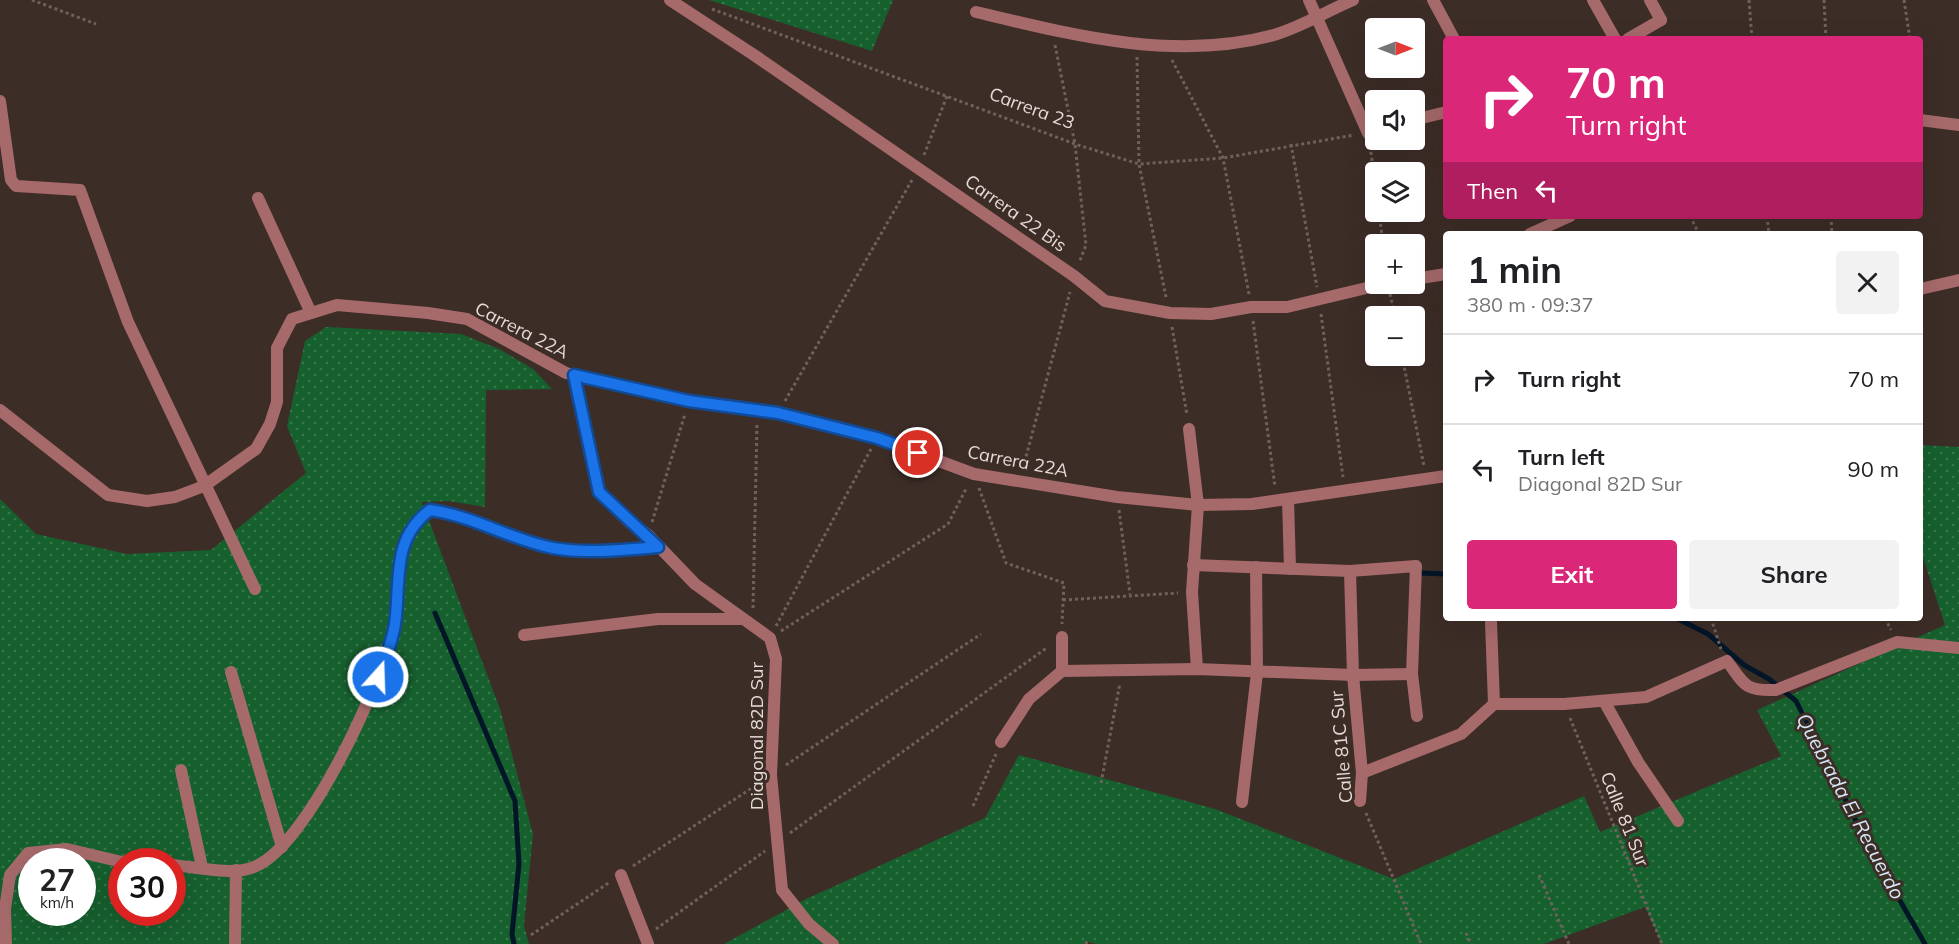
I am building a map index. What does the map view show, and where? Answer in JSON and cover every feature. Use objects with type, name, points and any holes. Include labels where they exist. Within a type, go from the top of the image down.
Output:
[{"type":"street","name":"Carrera 22 Bis","points":[[670,0],[919,168],[1074,276],[1105,301],[1170,313],[1211,314],[1251,307],[1287,307],[1365,287]]},
{"type":"street","points":[[1309,0],[1365,117]]},
{"type":"street","points":[[976,12],[1052,30],[1137,43],[1165,46],[1215,45],[1275,34],[1353,0]]},
{"type":"street","points":[[1433,0],[1452,36]]},
{"type":"street","points":[[1593,0],[1614,36]]},
{"type":"street","points":[[1650,0],[1661,20]]},
{"type":"street","points":[[1661,20],[1663,0]]},
{"type":"street","points":[[1633,36],[1661,20]]},
{"type":"street","points":[[0,101],[11,180],[16,186],[80,190],[128,322],[204,486],[255,589]]},
{"type":"street","points":[[1425,117],[1443,113]]},
{"type":"street","points":[[1923,120],[1959,125]]},
{"type":"street","points":[[258,198],[311,313]]},
{"type":"street","points":[[1537,231],[1563,219]]},
{"type":"street","points":[[1425,277],[1443,274]]},
{"type":"street","points":[[1923,288],[1959,280]]},
{"type":"street","name":"Carrera 22A","points":[[0,410],[108,495],[147,501],[175,497],[204,486],[256,449],[270,424],[277,402],[277,348],[292,319],[337,305],[467,319],[547,364],[574,375],[689,401],[778,413],[877,438],[974,474],[1117,497],[1198,505],[1252,504],[1443,477]]},
{"type":"street","name":"Diagonal 82D Sur","points":[[574,375],[599,492],[629,522],[648,535],[694,584],[770,638],[776,659],[771,775],[782,890],[809,924],[833,944]]},
{"type":"street","points":[[1189,429],[1198,505],[1192,592],[1197,669]]},
{"type":"street","points":[[1282,500],[1290,568]]},
{"type":"street","points":[[186,866],[236,870],[255,867],[282,847],[304,820],[362,715],[386,658],[395,624],[403,545],[414,521],[430,510],[453,513],[551,548],[599,552],[658,547]]},
{"type":"street","points":[[1193,564],[1350,571],[1416,566],[1412,674],[1417,716]]},
{"type":"street","points":[[1242,802],[1257,673],[1256,567]]},
{"type":"street","name":"Calle 81C Sur","points":[[1350,571],[1353,675],[1362,773],[1360,801]]},
{"type":"street","points":[[524,635],[658,620],[747,622]]},
{"type":"street","points":[[1491,622],[1494,704]]},
{"type":"street","points":[[1062,637],[1062,671]]},
{"type":"street","points":[[1362,773],[1461,734],[1494,704],[1564,704],[1646,698],[1727,662],[1746,685],[1755,691],[1765,690],[1802,681],[1897,642],[1959,648]]},
{"type":"street","points":[[1001,742],[1029,699],[1062,671],[1197,669],[1257,673],[1412,674]]},
{"type":"street","points":[[231,672],[282,847]]},
{"type":"street","points":[[1604,701],[1638,762],[1678,821]]},
{"type":"street","points":[[180,770],[202,867]]},
{"type":"street","points":[[6,944],[5,909],[10,875],[28,853],[67,849],[108,859]]},
{"type":"street","points":[[235,944],[236,870]]},
{"type":"street","points":[[621,875],[646,940]]},
{"type":"path","points":[[32,0],[96,24]]},
{"type":"path","points":[[1749,0],[1752,36]]},
{"type":"path","points":[[1824,0],[1826,36]]},
{"type":"path","points":[[1904,0],[1910,36]]},
{"type":"path","name":"Carrera 23","points":[[710,8],[1075,144],[1139,164],[1223,158],[1291,144],[1365,133]]},
{"type":"path","points":[[1137,43],[1139,164],[1170,313],[1189,429]]},
{"type":"path","points":[[1165,46],[1223,158],[1251,307],[1282,500]]},
{"type":"path","points":[[778,413],[919,168],[947,96]]},
{"type":"path","points":[[1291,144],[1320,300],[1345,491]]},
{"type":"path","points":[[1404,366],[1426,480]]},
{"type":"path","points":[[648,535],[689,401]]},
{"type":"path","points":[[747,622],[757,411]]},
{"type":"path","points":[[770,638],[877,438]]},
{"type":"path","points":[[770,638],[948,524],[974,474]]},
{"type":"path","points":[[646,940],[776,843],[1062,637],[1064,583],[1006,563],[974,474]]},
{"type":"path","points":[[1117,497],[1130,594]]},
{"type":"path","points":[[1063,600],[1130,594],[1192,592]]},
{"type":"path","points":[[1713,621],[1715,635],[1724,656]]},
{"type":"path","points":[[1101,783],[1123,669]]},
{"type":"path","name":"Calle 81 Sur","points":[[1564,704],[1662,944]]},
{"type":"path","points":[[973,806],[1001,742]]},
{"type":"path","name":"Calle 81C Sur","points":[[1360,801],[1421,944]]},
{"type":"path","points":[[1539,875],[1569,944]]},
{"type":"path","points":[[1466,933],[1471,944]]},
{"type":"green space","points":[[709,0],[893,0],[872,51]]},
{"type":"green space","points":[[326,327],[461,334],[499,349],[533,369],[552,389],[486,390],[485,507],[449,501],[422,502],[500,709],[533,834],[524,926],[529,944],[0,944],[0,499],[36,534],[127,554],[211,550],[306,473],[287,426],[305,341]]},
{"type":"green space","points":[[1923,445],[1959,447],[1959,944],[1662,944],[1645,907],[1544,944],[1095,944],[1087,941],[1086,944],[724,944],[806,899],[985,818],[1019,755],[1215,809],[1394,879],[1584,796],[1600,832],[1781,756],[1757,710],[1945,625],[1923,557]]},
{"type":"waterway","name":"Quebrada El Recuerdo","points":[[1421,573],[1443,574]]},
{"type":"waterway","points":[[435,613],[515,801],[519,864],[512,934],[514,944]]},
{"type":"waterway","name":"Quebrada El Recuerdo","points":[[1682,621],[1708,634],[1744,665],[1769,679],[1796,701],[1869,847],[1925,944]]},
{"type":"route","points":[[378,677],[386,658],[395,624],[396,590],[403,545],[414,521],[430,510],[453,513],[551,548],[599,552],[658,547],[648,535],[629,522],[599,492],[574,375],[689,401],[778,413],[877,438],[918,453]]}]
